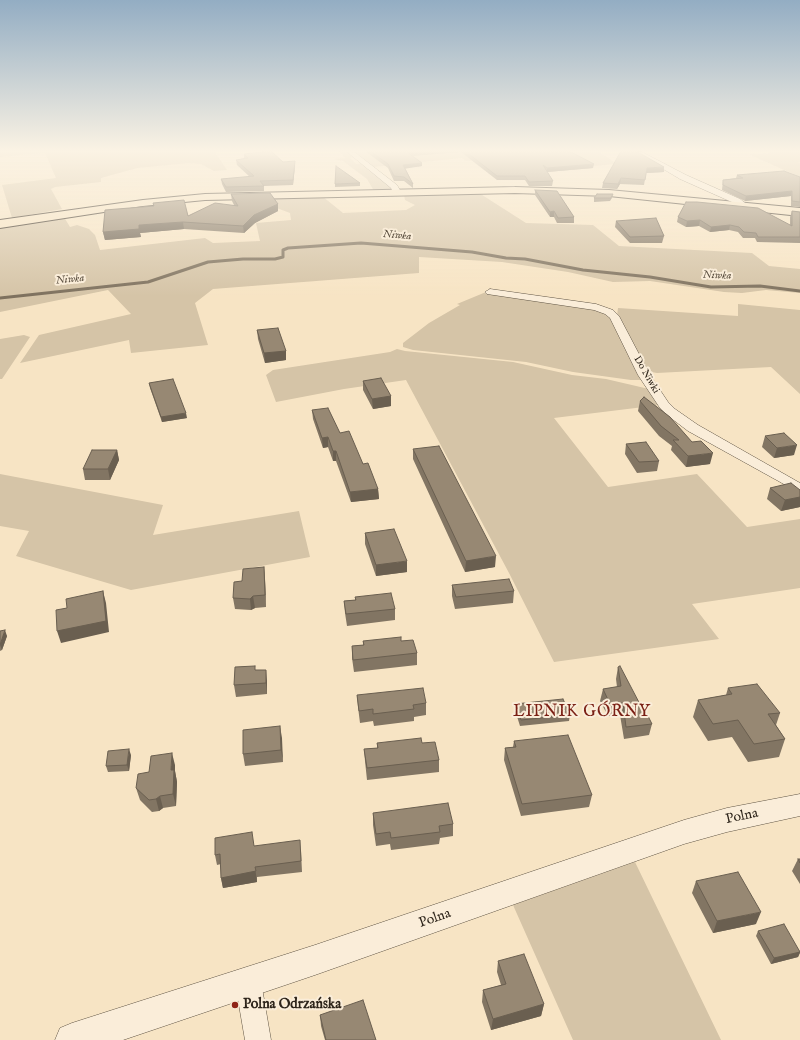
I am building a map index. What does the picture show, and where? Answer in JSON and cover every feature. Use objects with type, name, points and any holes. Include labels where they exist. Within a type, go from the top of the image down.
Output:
[{"type":"main road","points":[[0,224],[173,200]]},
{"type":"main road","points":[[665,200],[800,212]]},
{"type":"street","points":[[735,200],[746,207]]},
{"type":"street","name":"Do Niwki","points":[[490,292],[596,307],[609,312],[614,316],[644,376],[664,405],[671,412],[693,428],[800,490]]},
{"type":"street","name":"Polna","points":[[72,1040],[248,982],[684,832],[727,820],[800,805]]},
{"type":"street","points":[[248,982],[258,1040]]},
{"type":"shaded area","points":[[6,200],[57,200],[62,209],[12,218]]},
{"type":"shaded area","points":[[273,200],[326,200],[343,213],[406,210],[415,205],[405,200],[489,200],[526,223],[593,225],[619,246],[752,253],[769,266],[800,269],[800,293],[766,290],[742,293],[724,292],[650,281],[613,282],[568,272],[502,262],[419,257],[419,273],[213,289],[195,303],[208,345],[131,353],[129,340],[20,363],[39,335],[131,314],[108,290],[0,312],[0,228],[64,217],[70,227],[77,225],[89,229],[95,235],[100,250],[205,238],[213,243],[260,241],[256,223],[291,220],[290,213],[274,207]]},
{"type":"shaded area","points":[[486,292],[596,309],[609,315],[643,378],[640,380],[631,380],[573,372],[526,362],[413,350],[403,347],[403,343],[429,323],[460,305],[457,304]]},
{"type":"shaded area","points":[[738,304],[800,310],[800,394],[771,367],[657,373],[646,371],[617,316],[618,308],[738,316]]},
{"type":"shaded area","points":[[24,335],[30,337],[2,379],[0,379],[0,339]]},
{"type":"shaded area","points":[[397,349],[513,362],[572,375],[606,379],[649,389],[660,405],[554,418],[608,487],[697,474],[747,527],[800,519],[800,588],[692,604],[719,639],[554,662],[509,573],[406,380],[344,389],[276,402],[266,375],[273,370],[390,352]]},
{"type":"shaded area","points":[[0,474],[163,505],[153,535],[299,511],[310,557],[131,590],[16,556],[29,531],[0,526]]},
{"type":"shaded area","points":[[635,862],[721,1040],[573,1040],[513,905]]},
{"type":"building","points":[[184,200],[188,216],[215,203],[238,206],[234,200],[275,200],[278,204],[254,215],[243,226],[183,222],[139,225],[139,229],[103,232],[105,210],[154,206],[153,203]]},
{"type":"building","points":[[542,200],[563,200],[574,217],[558,218],[554,211],[550,212]]},
{"type":"building","points":[[792,200],[800,200],[800,202],[792,201]]},
{"type":"building","points":[[686,202],[758,208],[792,226],[792,211],[800,212],[800,237],[758,237],[756,233],[744,232],[739,227],[730,225],[711,227],[700,220],[687,221],[678,217]]},
{"type":"building","points":[[656,218],[664,236],[630,237],[616,221]]},
{"type":"building","points":[[278,328],[286,351],[264,353],[257,330]]},
{"type":"building","points":[[381,378],[391,396],[372,399],[363,381]]},
{"type":"building","points":[[173,379],[186,413],[161,417],[149,383]]},
{"type":"building","points":[[644,397],[670,417],[692,442],[701,441],[713,453],[688,456],[673,440],[679,440],[661,426],[640,401]]},
{"type":"building","points":[[328,408],[340,433],[349,431],[363,464],[368,463],[378,489],[350,492],[336,451],[333,451],[328,437],[322,438],[312,410]]},
{"type":"building","points":[[784,433],[797,445],[777,448],[765,436]]},
{"type":"building","points":[[646,442],[659,461],[639,462],[626,444]]},
{"type":"building","points":[[439,446],[496,556],[466,561],[413,449]]},
{"type":"building","points":[[92,450],[117,450],[108,469],[83,469]]},
{"type":"building","points":[[791,483],[800,490],[800,497],[785,500],[770,488]]},
{"type":"building","points":[[394,529],[407,561],[376,565],[365,533]]},
{"type":"building","points":[[264,567],[265,595],[253,596],[250,599],[233,598],[234,582],[242,581],[243,569]]},
{"type":"building","points":[[509,579],[514,591],[456,597],[452,585]]},
{"type":"building","points":[[103,591],[106,621],[57,631],[56,610],[67,608],[66,599]]},
{"type":"building","points":[[391,593],[395,609],[346,614],[344,601],[356,600],[355,597]]},
{"type":"building","points":[[5,630],[0,645],[0,631]]},
{"type":"building","points":[[401,637],[401,641],[413,640],[417,653],[353,660],[352,646],[364,645],[363,641]]},
{"type":"building","points":[[255,666],[255,670],[266,670],[266,683],[234,685],[235,667]]},
{"type":"building","points":[[620,666],[652,724],[626,727],[623,703],[610,704],[603,689],[621,686],[618,667]]},
{"type":"building","points":[[757,684],[780,713],[768,714],[785,739],[754,744],[738,720],[713,724],[698,700],[732,694],[728,688]]},
{"type":"building","points":[[423,688],[426,703],[413,705],[414,709],[373,714],[373,709],[359,711],[357,695]]},
{"type":"building","points":[[563,699],[570,715],[521,720],[515,704]]},
{"type":"building","points":[[280,726],[281,750],[243,754],[243,730]]},
{"type":"building","points":[[568,735],[592,795],[522,804],[505,748],[516,747],[514,741]]},
{"type":"building","points":[[421,738],[422,743],[435,742],[439,760],[367,768],[364,749],[378,748],[377,743]]},
{"type":"building","points":[[129,749],[127,765],[106,766],[108,751]]},
{"type":"building","points":[[172,753],[171,770],[174,770],[173,794],[160,796],[156,799],[149,800],[136,788],[138,774],[149,772],[151,756]]},
{"type":"building","points":[[448,803],[453,824],[439,826],[440,832],[391,838],[390,832],[376,834],[373,813]]},
{"type":"building","points":[[252,832],[254,846],[300,840],[301,861],[255,867],[256,871],[221,878],[220,854],[215,855],[215,838]]},
{"type":"building","points":[[738,872],[761,912],[717,921],[696,881]]},
{"type":"building","points":[[784,924],[800,952],[774,958],[758,931]]},
{"type":"building","points":[[524,954],[544,1004],[493,1019],[483,990],[506,984],[498,961]]},
{"type":"building","points":[[363,1000],[376,1040],[326,1040],[320,1015]]},
{"type":"waterway","name":"Niwka","points":[[0,298],[148,282],[208,262],[243,259],[275,259],[283,257],[283,250],[288,248],[361,243],[472,252],[506,258],[525,259],[583,270],[650,277],[711,287],[760,286],[800,291]]},
{"type":"place","name":"Polna Odrzańska","points":[[235,1005]]},
{"type":"district","name":"LIPNIK GÓRNY","points":[[582,713]]}]
